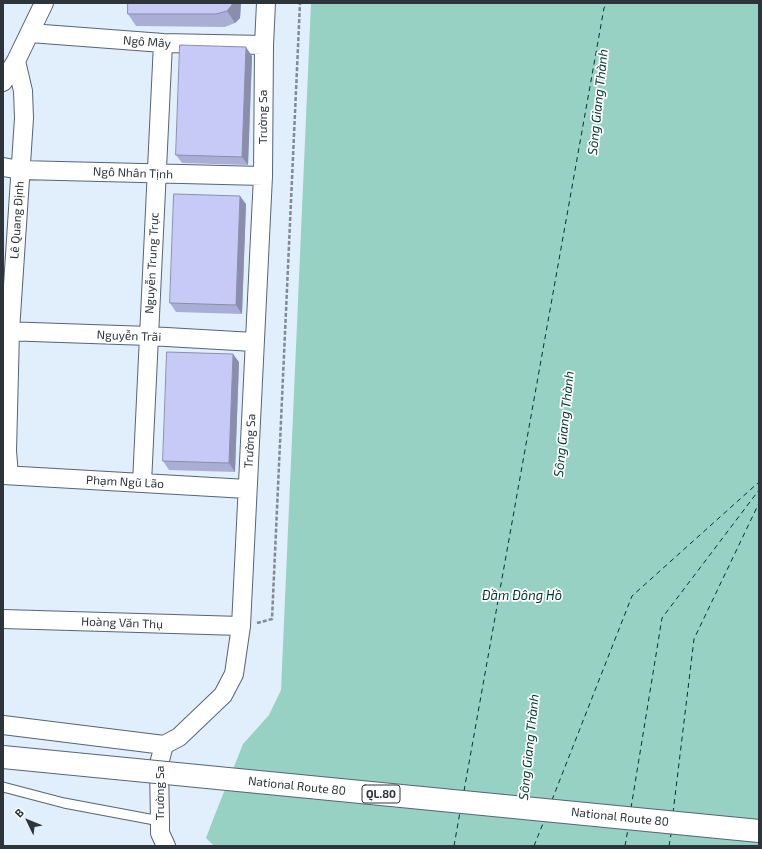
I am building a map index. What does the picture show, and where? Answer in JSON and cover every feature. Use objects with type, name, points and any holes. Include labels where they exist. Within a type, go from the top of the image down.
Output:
[{"type":"highway","name":"National Route 80","points":[[3,757],[759,831]]},
{"type":"street","points":[[3,82],[16,61],[44,3]]},
{"type":"street","name":"Trường Sa","points":[[166,846],[160,833],[159,764],[164,745],[179,737],[223,695],[234,674],[241,626],[263,176],[264,46],[266,3]]},
{"type":"street","name":"Ngô Mây","points":[[30,33],[162,43],[264,46]]},
{"type":"street","name":"Nguyễn Trung Trực","points":[[142,483],[162,43]]},
{"type":"street","name":"Lê Quang Định","points":[[6,475],[6,331],[11,168],[24,118],[23,91],[16,61]]},
{"type":"street","name":"Ngô Nhân Tịnh","points":[[11,168],[156,174],[263,176]]},
{"type":"street","name":"Nguyễn Trãi","points":[[6,331],[149,336],[254,342]]},
{"type":"street","name":"Phạm Ngũ Lão","points":[[6,475],[247,489]]},
{"type":"street","name":"Hoàng Văn Thụ","points":[[3,619],[241,626]]},
{"type":"street","points":[[3,725],[164,745]]},
{"type":"lane","points":[[3,787],[64,803],[160,822]]},
{"type":"path","points":[[241,626],[272,620],[300,3]]},
{"type":"water","name":"Đầm Đông Hồ","points":[[311,3],[759,3],[759,846],[214,846],[206,838],[243,744],[269,715],[281,690]]},
{"type":"building","points":[[128,3],[232,3],[232,5],[227,11],[216,14],[128,14]]},
{"type":"building","points":[[180,45],[246,47],[242,157],[176,155]]},
{"type":"building","points":[[174,194],[240,196],[236,305],[170,303]]},
{"type":"building","points":[[167,352],[233,354],[229,463],[163,461]]},
{"type":"ferry route","points":[[464,791],[604,8],[607,3]]},
{"type":"ferry route","points":[[552,800],[632,596],[759,482]]},
{"type":"ferry route","points":[[631,808],[662,618],[759,490]]},
{"type":"ferry route","points":[[673,813],[694,639],[759,503]]},
{"type":"ferry route","points":[[454,846],[460,812]]},
{"type":"ferry route","points":[[534,846],[544,821]]},
{"type":"ferry route","points":[[625,846],[628,829]]},
{"type":"ferry route","points":[[669,846],[671,834]]},
{"type":"water label","name":"Sông Giang Thành","points":[[598,102]]},
{"type":"water label","name":"Sông Giang Thành","points":[[564,424]]},
{"type":"water label","name":"Sông Giang Thành","points":[[529,747]]}]
